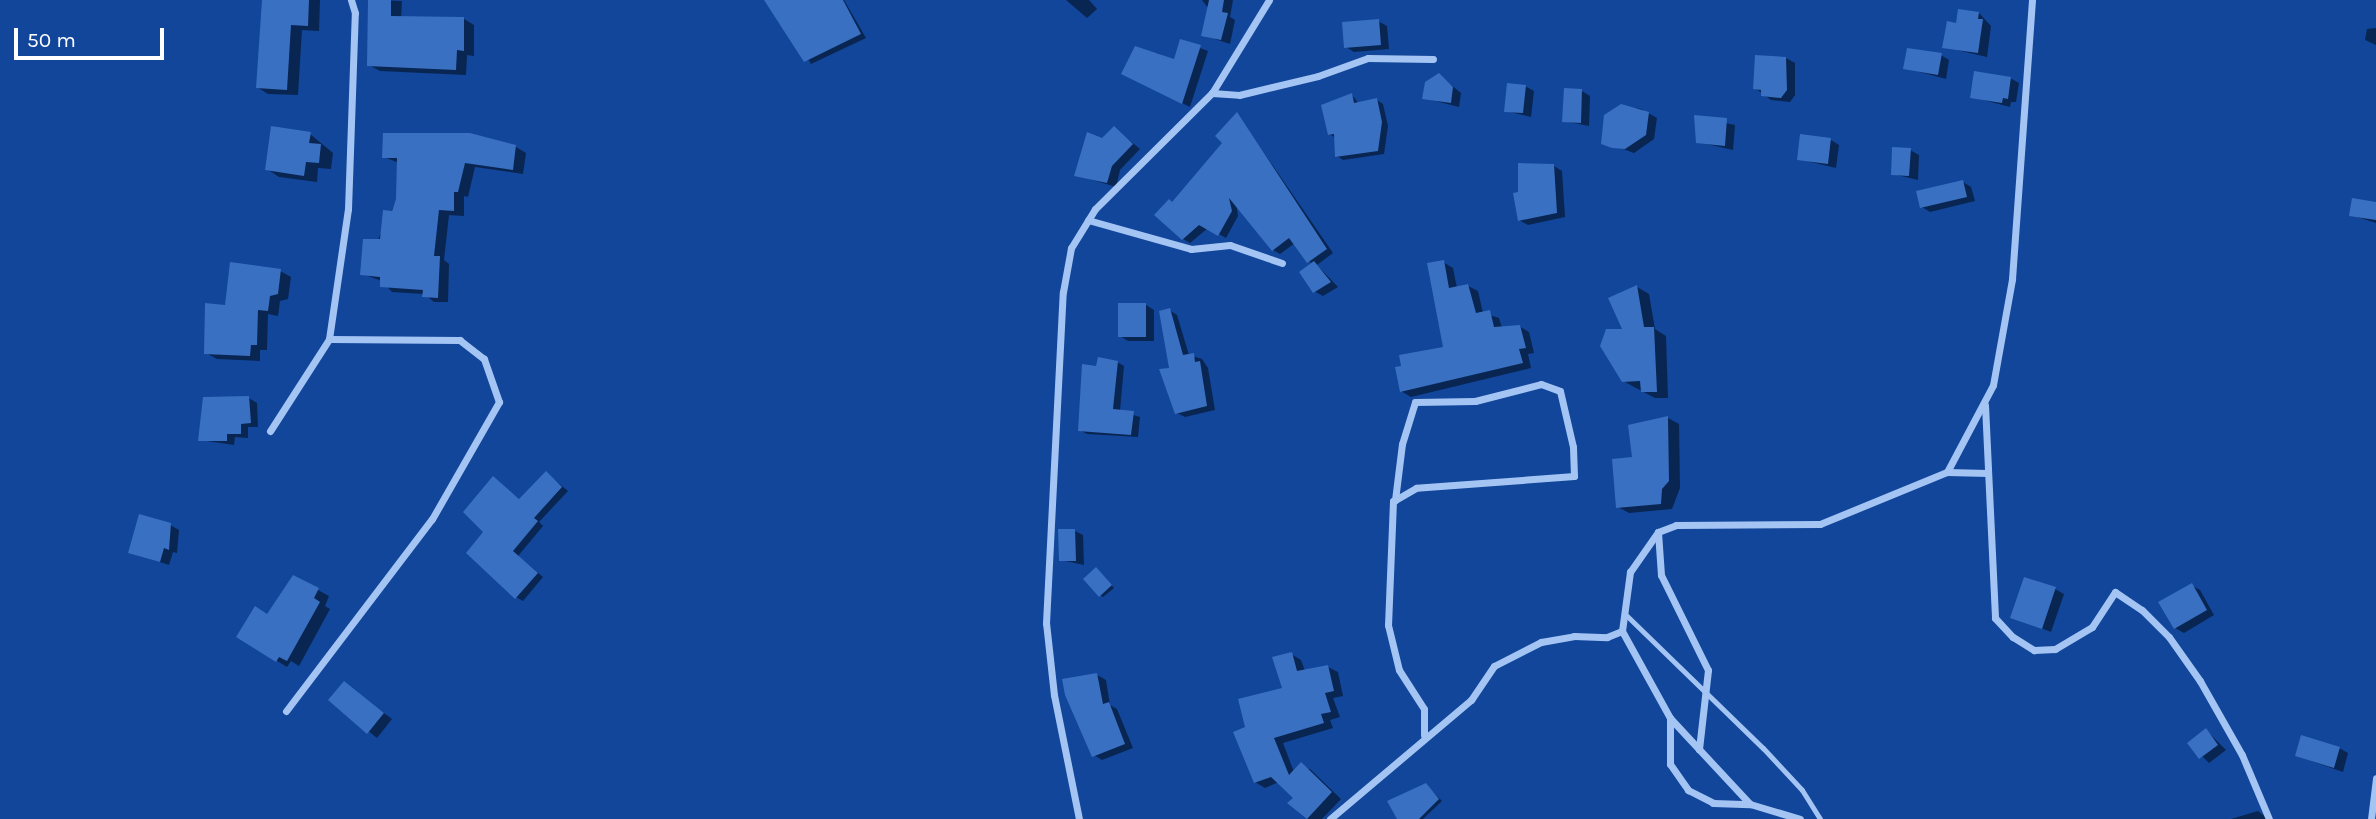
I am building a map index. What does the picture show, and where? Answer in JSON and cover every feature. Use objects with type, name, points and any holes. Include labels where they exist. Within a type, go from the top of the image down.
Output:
[{"type":"street","points":[[270,431],[329,339],[348,209],[355,13],[351,0]]},
{"type":"street","points":[[1079,819],[1054,695],[1046,623],[1063,292],[1071,248],[1088,220],[1133,167],[1212,93],[1269,0]]},
{"type":"street","points":[[1947,472],[1993,385],[2012,279],[2032,0]]},
{"type":"street","points":[[1212,93],[1239,95],[1318,76],[1368,58],[1433,59]]},
{"type":"street","points":[[1088,220],[1191,249],[1230,244],[1282,263]]},
{"type":"street","points":[[286,711],[432,519],[499,402],[484,359],[460,340],[329,339]]},
{"type":"street","points":[[1395,500],[1416,488],[1574,476],[1573,447],[1560,391],[1541,384],[1475,401],[1415,402],[1402,444],[1388,538],[1388,625],[1399,670],[1424,709],[1424,735]]},
{"type":"street","points":[[1984,401],[1995,618],[2013,637],[2034,650],[2055,649],[2092,627],[2115,592],[2142,610],[2169,637],[2200,681],[2242,755],[2269,819]]},
{"type":"street","points":[[1750,804],[1670,718],[1622,631],[1630,572],[1658,532],[1676,525],[1820,524],[1947,472],[1988,473]]},
{"type":"street","points":[[1658,532],[1661,575],[1708,670],[1699,749]]},
{"type":"street","points":[[1331,819],[1424,735],[1471,700],[1494,666],[1541,642],[1574,636],[1607,637],[1622,631]]},
{"type":"street","points":[[1670,718],[1671,764],[1688,790],[1713,803],[1750,804],[1800,819]]},
{"type":"street","points":[[2371,819],[2376,778]]},
{"type":"lane","points":[[1626,615],[1706,696],[1763,748],[1802,790],[1820,819]]},
{"type":"building","points":[[262,0],[309,0],[308,26],[291,25],[287,90],[256,88]]},
{"type":"building","points":[[368,0],[391,0],[391,16],[464,17],[464,51],[457,50],[456,70],[367,66]]},
{"type":"building","points":[[764,0],[843,0],[861,34],[804,62]]},
{"type":"building","points":[[1209,0],[1224,0],[1222,12],[1228,13],[1221,40],[1201,36]]},
{"type":"building","points":[[1958,9],[1979,12],[1978,19],[1983,19],[1978,53],[1942,48],[1947,21],[1956,23]]},
{"type":"building","points":[[1379,19],[1381,45],[1344,48],[1342,22]]},
{"type":"building","points":[[1180,39],[1201,45],[1182,104],[1121,74],[1135,46],[1174,59]]},
{"type":"building","points":[[1907,48],[1942,53],[1938,75],[1903,69]]},
{"type":"building","points":[[1755,55],[1786,57],[1787,90],[1781,98],[1761,96],[1761,90],[1753,89]]},
{"type":"building","points":[[1974,71],[2011,77],[2008,99],[2003,98],[2002,103],[1970,98]]},
{"type":"building","points":[[1439,73],[1453,87],[1451,103],[1422,99],[1425,82]]},
{"type":"building","points":[[1507,83],[1526,85],[1523,113],[1504,112]]},
{"type":"building","points":[[1564,88],[1582,89],[1581,123],[1562,122]]},
{"type":"building","points":[[1352,93],[1354,103],[1377,98],[1382,122],[1378,151],[1335,157],[1334,134],[1328,135],[1321,105]]},
{"type":"building","points":[[1621,104],[1649,112],[1646,135],[1625,149],[1601,144],[1604,115]]},
{"type":"building","points":[[1237,112],[1327,249],[1307,263],[1289,238],[1272,251],[1229,198],[1232,211],[1218,236],[1199,225],[1182,240],[1154,215],[1169,199],[1172,202],[1222,143],[1215,136]]},
{"type":"building","points":[[1694,115],[1727,118],[1725,146],[1696,143]]},
{"type":"building","points":[[271,126],[311,132],[309,143],[321,144],[319,163],[306,162],[304,176],[265,170]]},
{"type":"building","points":[[1114,126],[1133,144],[1112,166],[1107,183],[1074,176],[1087,132],[1102,138]]},
{"type":"building","points":[[383,133],[470,133],[516,145],[513,170],[465,163],[458,192],[454,192],[454,211],[439,210],[434,256],[440,256],[438,298],[422,297],[423,290],[380,287],[380,277],[360,275],[363,239],[380,239],[383,210],[392,211],[396,199],[397,158],[382,158]]},
{"type":"building","points":[[1800,134],[1831,138],[1828,164],[1797,160]]},
{"type":"building","points":[[1892,147],[1911,148],[1909,176],[1891,175]]},
{"type":"building","points":[[1518,163],[1554,164],[1557,213],[1518,221],[1513,193],[1518,192]]},
{"type":"building","points":[[1963,180],[1967,197],[1920,208],[1916,191]]},
{"type":"building","points":[[2352,198],[2376,202],[2376,220],[2349,216]]},
{"type":"building","points":[[1444,260],[1449,288],[1468,284],[1476,313],[1490,310],[1494,327],[1520,325],[1526,348],[1519,349],[1523,363],[1400,392],[1395,367],[1401,366],[1399,355],[1443,347],[1427,263]]},
{"type":"building","points":[[1314,261],[1331,282],[1313,293],[1299,272]]},
{"type":"building","points":[[230,262],[281,269],[278,294],[270,296],[268,311],[258,310],[257,345],[251,345],[250,356],[204,354],[205,303],[225,305]]},
{"type":"building","points":[[1637,285],[1644,327],[1654,327],[1657,392],[1641,392],[1640,381],[1622,382],[1600,346],[1606,329],[1622,329],[1608,298]]},
{"type":"building","points":[[1118,303],[1146,303],[1146,337],[1118,337]]},
{"type":"building","points":[[1170,308],[1183,355],[1194,353],[1195,362],[1200,361],[1207,406],[1175,414],[1159,369],[1169,368],[1159,311]]},
{"type":"building","points":[[1098,357],[1118,361],[1113,409],[1134,411],[1131,435],[1078,431],[1082,364],[1096,366]]},
{"type":"building","points":[[249,396],[251,423],[241,424],[241,434],[227,434],[227,441],[198,441],[203,397]]},
{"type":"building","points":[[1668,416],[1669,481],[1662,489],[1661,504],[1616,508],[1612,459],[1632,457],[1628,425]]},
{"type":"building","points":[[546,471],[562,487],[534,518],[538,521],[513,551],[538,573],[515,599],[466,553],[483,532],[463,512],[493,476],[519,499]]},
{"type":"building","points":[[139,514],[171,523],[169,550],[164,548],[160,562],[128,553]]},
{"type":"building","points":[[1058,529],[1075,529],[1076,561],[1059,561]]},
{"type":"building","points":[[1096,567],[1112,585],[1099,597],[1083,579]]},
{"type":"building","points":[[293,575],[319,588],[314,598],[320,602],[287,661],[279,657],[276,662],[236,637],[255,606],[267,614]]},
{"type":"building","points":[[2024,577],[2056,587],[2042,629],[2010,618]]},
{"type":"building","points":[[2192,583],[2207,610],[2174,629],[2158,602]]},
{"type":"building","points":[[1292,652],[1297,671],[1328,665],[1334,691],[1325,693],[1331,712],[1321,714],[1324,723],[1274,738],[1289,775],[1301,762],[1332,792],[1307,819],[1287,803],[1293,798],[1271,777],[1254,783],[1233,732],[1245,727],[1238,699],[1282,688],[1272,657]]},
{"type":"building","points":[[1097,673],[1103,704],[1109,702],[1125,744],[1092,757],[1065,695],[1062,679]]},
{"type":"building","points":[[344,681],[384,713],[367,734],[328,700]]},
{"type":"building","points":[[2206,728],[2218,745],[2199,759],[2187,743]]},
{"type":"building","points":[[2301,735],[2340,747],[2334,768],[2295,756]]},
{"type":"building","points":[[1426,783],[1439,799],[1419,819],[1397,819],[1387,801]]}]
